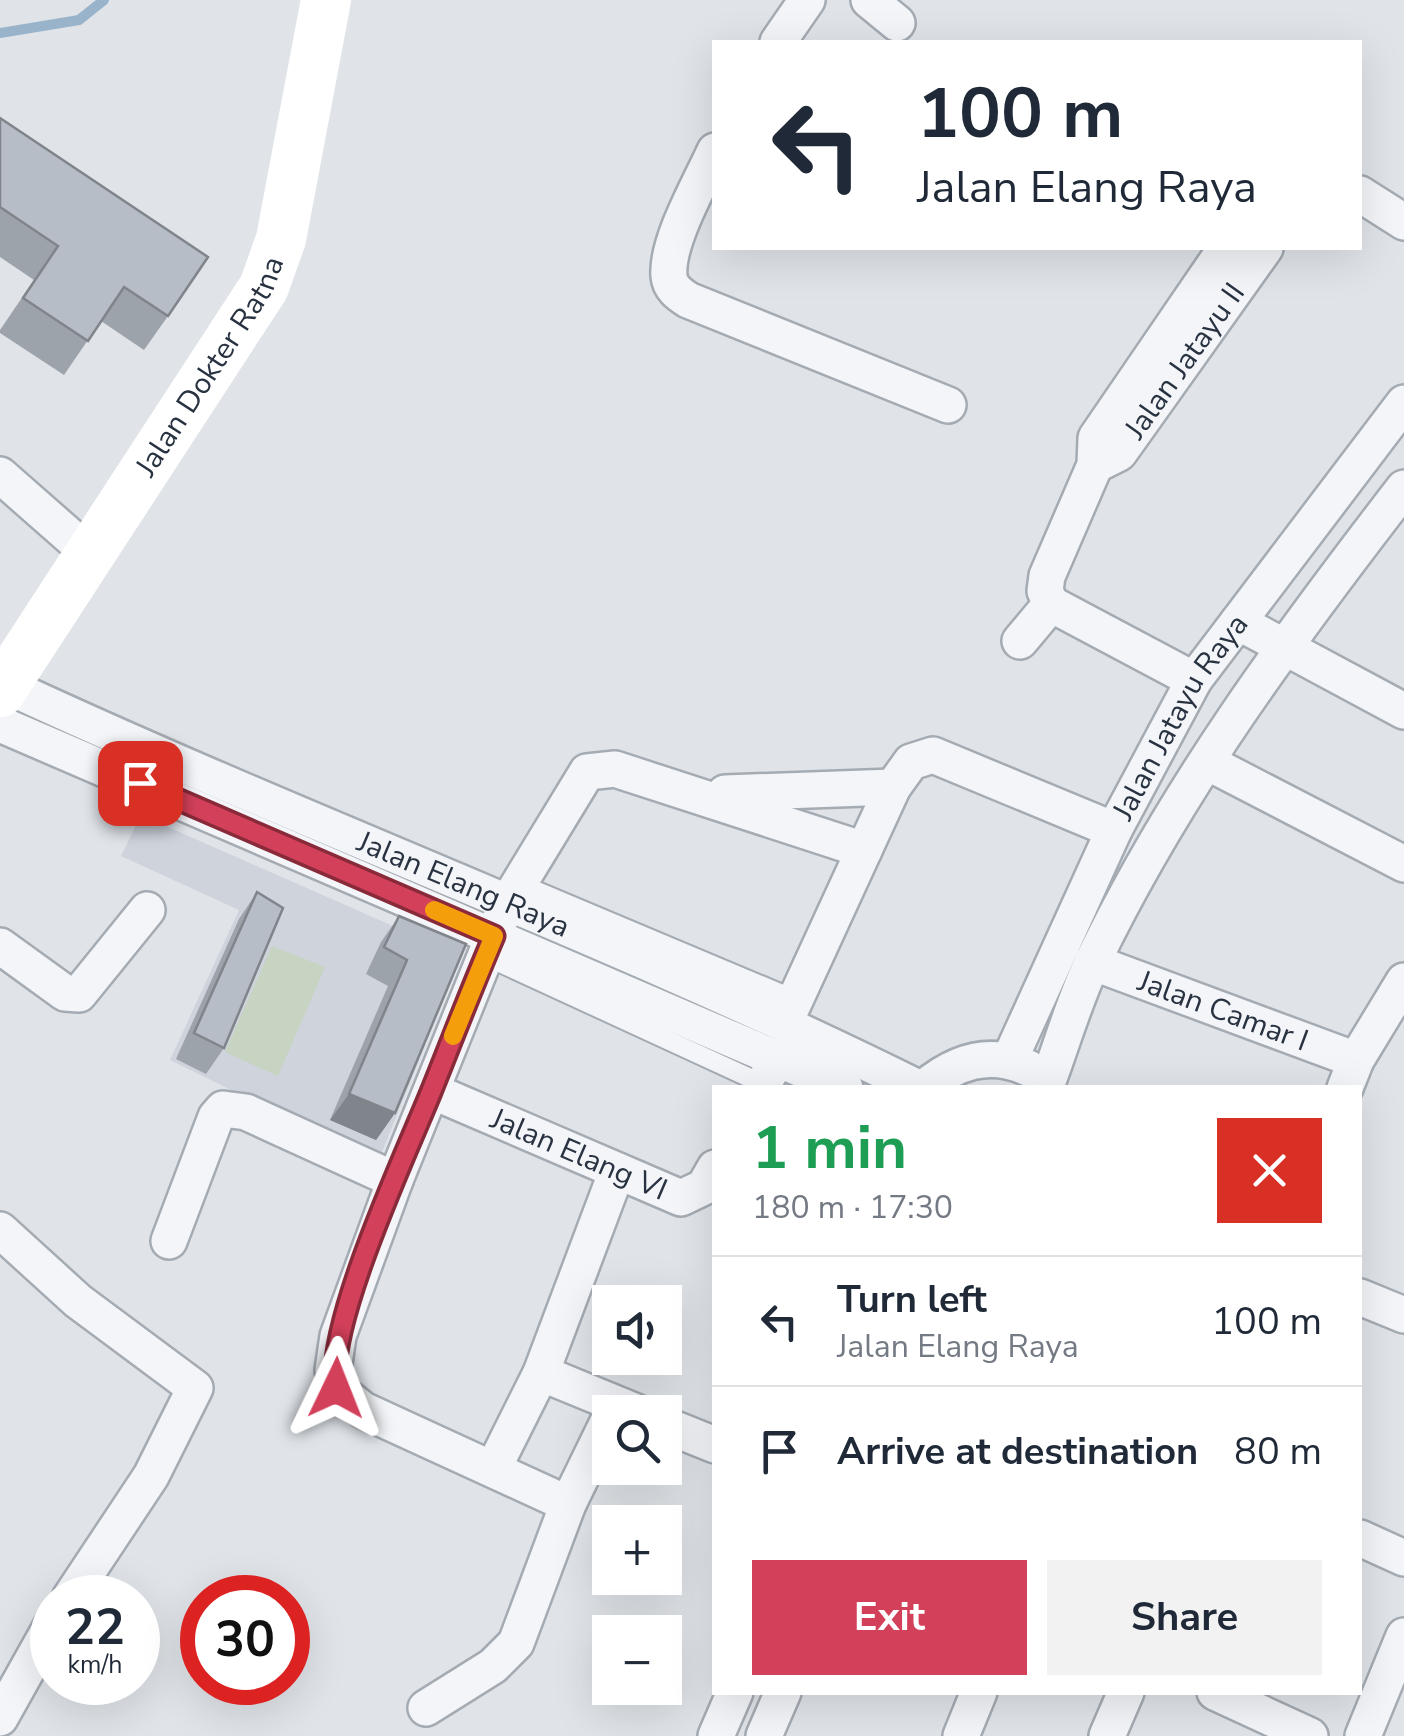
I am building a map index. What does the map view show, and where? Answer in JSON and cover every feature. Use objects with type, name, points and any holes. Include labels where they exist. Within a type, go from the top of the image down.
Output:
[{"type":"street","name":"Jalan Dokter Ratna","points":[[2,700],[90,554],[168,441],[264,287],[281,239],[326,0]]},
{"type":"street","points":[[779,40],[807,0]]},
{"type":"street","points":[[868,0],[897,23]]},
{"type":"street","points":[[712,157],[679,232],[669,276],[674,290],[688,300],[948,404]]},
{"type":"street","points":[[1362,195],[1404,222]]},
{"type":"street","name":"Jalan Jatayu II","points":[[1051,604],[1046,591],[1052,557],[1095,465],[1096,438],[1225,250]]},
{"type":"street","name":"Jalan Jatayu II","points":[[1095,465],[1119,454],[1264,250]]},
{"type":"street","name":"Jalan Jatayu Raya","points":[[1010,1061],[1114,830],[1194,680],[1404,403]]},
{"type":"street","points":[[0,475],[90,554]]},
{"type":"street","name":"Jalan Jatayu Raya","points":[[1050,1084],[1092,962],[1148,857],[1281,648],[1404,488]]},
{"type":"street","points":[[1020,641],[1051,604],[1194,680]]},
{"type":"street","points":[[1238,622],[1404,711]]},
{"type":"street","name":"Jalan Elang Raya","points":[[2,700],[502,931],[776,1050],[840,1085]]},
{"type":"street","points":[[776,1050],[893,788],[911,762],[933,755],[1114,830]]},
{"type":"street","points":[[1207,762],[1404,864]]},
{"type":"street","points":[[568,1504],[363,1410],[336,1388],[333,1370],[338,1336],[395,1180],[502,931],[587,772],[615,769],[704,794],[864,850]]},
{"type":"street","points":[[704,794],[893,788]]},
{"type":"street","points":[[0,946],[65,993],[79,994],[148,910]]},
{"type":"street","name":"Jalan Camar I","points":[[1092,962],[1350,1074]]},
{"type":"street","points":[[1350,1074],[1404,981]]},
{"type":"street","name":"Jalan Elang Raya","points":[[776,1050],[910,1085]]},
{"type":"street","points":[[925,1085],[947,1069],[977,1059],[1010,1061],[1050,1084]]},
{"type":"street","name":"Jalan Elang VI","points":[[432,1091],[681,1198],[704,1187],[712,1173]]},
{"type":"street","points":[[169,1241],[216,1117],[223,1109],[246,1112],[395,1180]]},
{"type":"street","points":[[494,1467],[541,1373],[617,1171]]},
{"type":"street","points":[[0,1230],[78,1301],[195,1388],[151,1476],[85,1575]]},
{"type":"street","points":[[1362,1298],[1404,1315]]},
{"type":"street","points":[[541,1373],[592,1398]]},
{"type":"street","points":[[682,1431],[712,1445]]},
{"type":"street","points":[[426,1708],[493,1666],[516,1643],[568,1504],[592,1461]]},
{"type":"street","points":[[1362,1539],[1404,1558]]},
{"type":"street","points":[[1363,1736],[1404,1636]]},
{"type":"street","points":[[0,1718],[30,1664]]},
{"type":"street","points":[[716,1736],[734,1695]]},
{"type":"street","points":[[764,1736],[782,1695]]},
{"type":"street","points":[[961,1736],[978,1695]]},
{"type":"street","points":[[1107,1736],[1125,1695]]},
{"type":"street","points":[[1221,1695],[1310,1736]]},
{"type":"lane","points":[[502,931],[776,1050]]},
{"type":"shaded area","points":[[141,815],[461,956],[378,1162],[170,1060],[239,910],[121,856]]},
{"type":"green space","points":[[272,946],[325,967],[278,1076],[225,1052]]},
{"type":"building","points":[[0,118],[208,257],[168,316],[124,287],[88,341],[23,298],[58,246],[0,207]]},
{"type":"building","points":[[257,892],[283,908],[224,1048],[194,1033]]},
{"type":"building","points":[[399,916],[466,944],[395,1113],[349,1094],[407,960],[384,947]]},
{"type":"waterway","points":[[0,33],[79,20],[104,0]]},
{"type":"slow traffic","points":[[434,910],[494,936],[453,1036]]},
{"type":"route","points":[[140,783],[494,936],[395,1180],[338,1336],[333,1370],[336,1388]]}]
